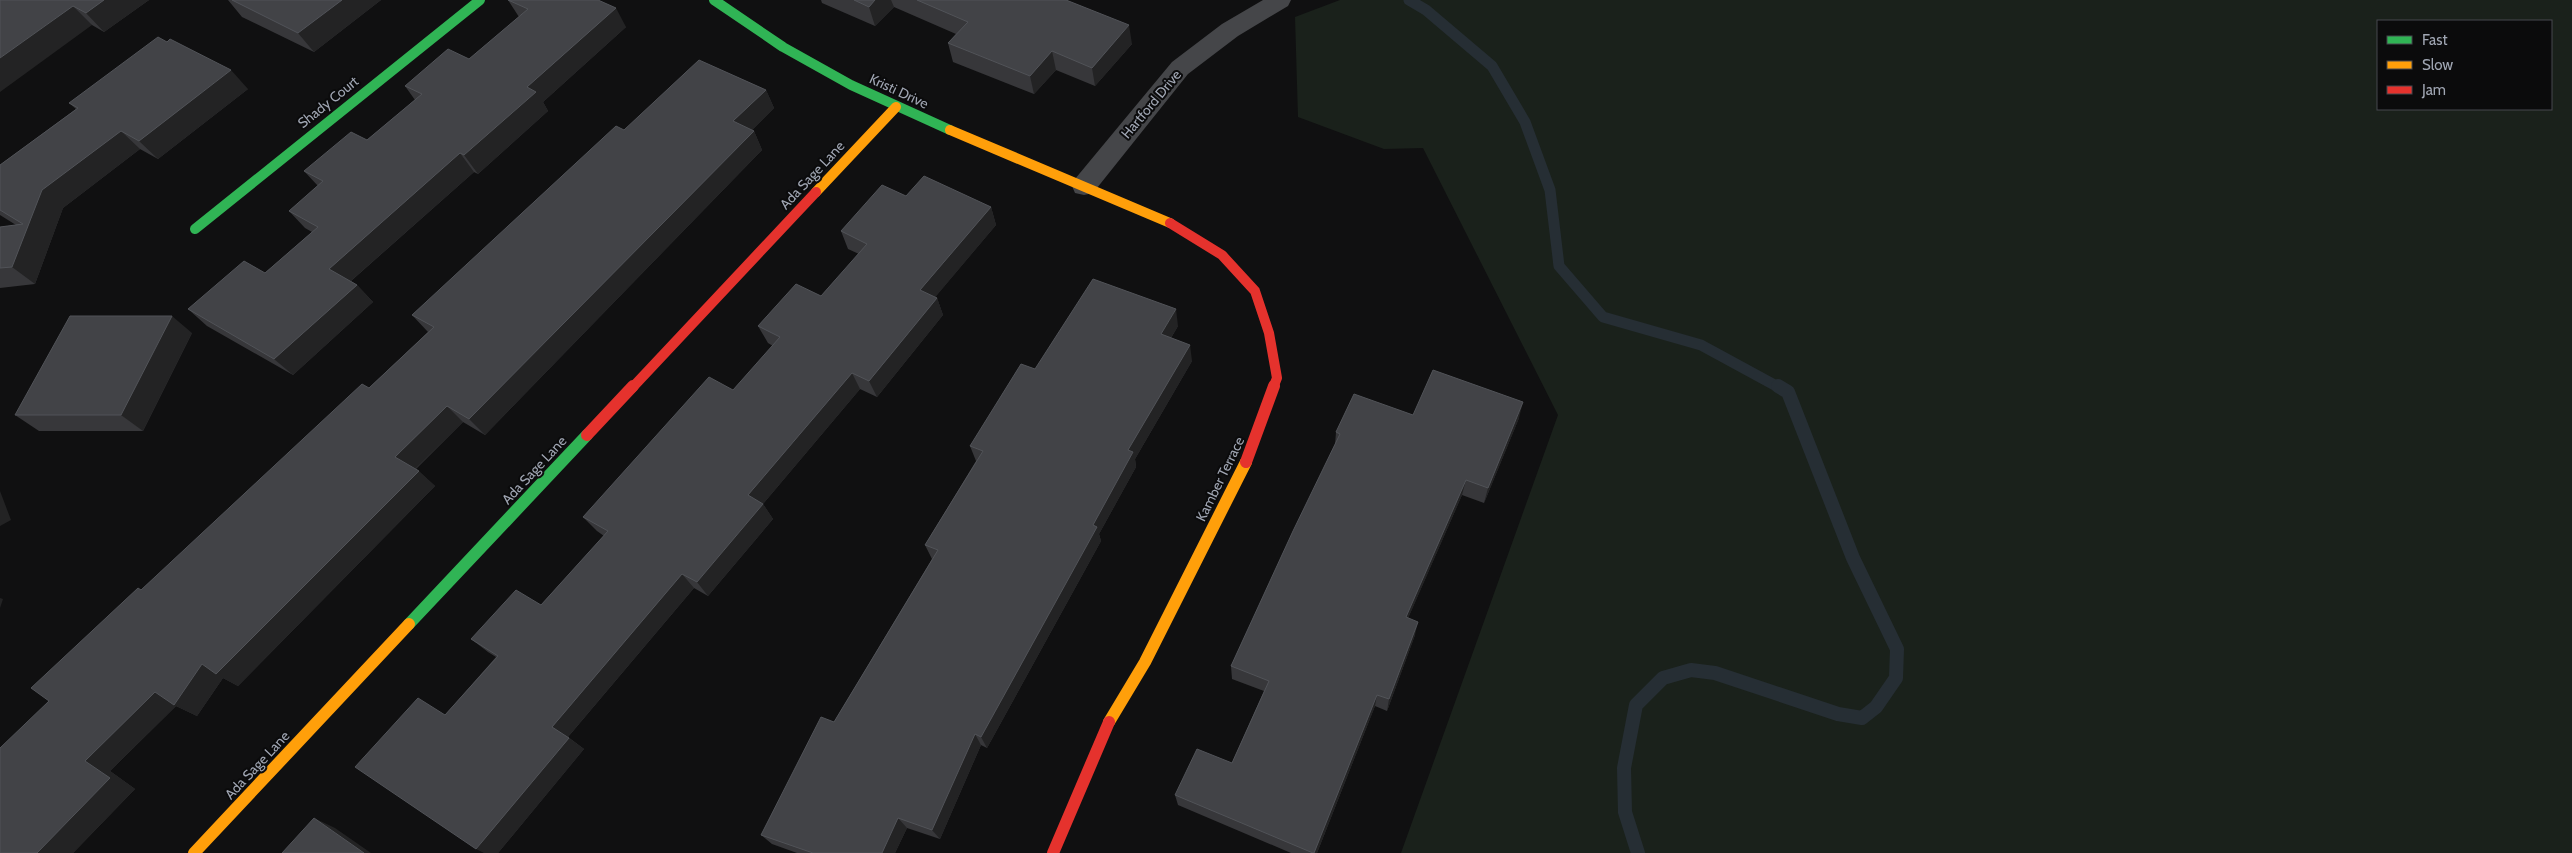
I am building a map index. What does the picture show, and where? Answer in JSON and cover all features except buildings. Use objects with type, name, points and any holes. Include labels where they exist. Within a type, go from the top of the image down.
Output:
[{"type":"street","name":"Shady Court","points":[[195,229],[480,0]]},
{"type":"street","name":"Kristi Drive","points":[[714,0],[783,47],[896,107],[1084,186]]},
{"type":"street","name":"Hartford Drive","points":[[1084,186],[1180,68],[1230,30],[1280,0]]},
{"type":"street","name":"Ada Sage Lane","points":[[194,853],[896,107]]},
{"type":"street","name":"Kamber Terrace","points":[[1053,853],[1103,731],[1145,662],[1251,453],[1277,378],[1269,333],[1255,291],[1222,254],[1168,222],[1084,186]]},
{"type":"shaded area","points":[[1340,0],[2572,0],[2572,853],[1401,853],[1558,415],[1423,148],[1384,149],[1298,117],[1295,17]]},
{"type":"waterway","points":[[1409,0],[1426,10],[1492,66],[1525,122],[1550,190],[1559,266],[1603,317],[1701,345],[1780,388]]},
{"type":"waterway","points":[[1638,853],[1625,812],[1624,768],[1636,705],[1663,678],[1691,670],[1715,673],[1838,714],[1862,718],[1876,707],[1896,678],[1897,649],[1853,558],[1788,392],[1778,386]]},
{"type":"traffic: fast","points":[[195,229],[480,0]]},
{"type":"traffic: fast","points":[[714,0],[783,47],[851,85],[950,130]]},
{"type":"traffic: fast","points":[[409,624],[587,435]]},
{"type":"traffic: slow","points":[[816,192],[896,107]]},
{"type":"traffic: slow","points":[[950,130],[1170,223]]},
{"type":"traffic: slow","points":[[1109,722],[1145,662],[1246,462]]},
{"type":"traffic: slow","points":[[194,853],[409,624]]},
{"type":"traffic: jam","points":[[587,435],[816,192]]},
{"type":"traffic: jam","points":[[1170,223],[1222,255],[1255,291],[1269,333],[1277,378],[1246,462]]},
{"type":"traffic: jam","points":[[1053,853],[1109,722]]}]
